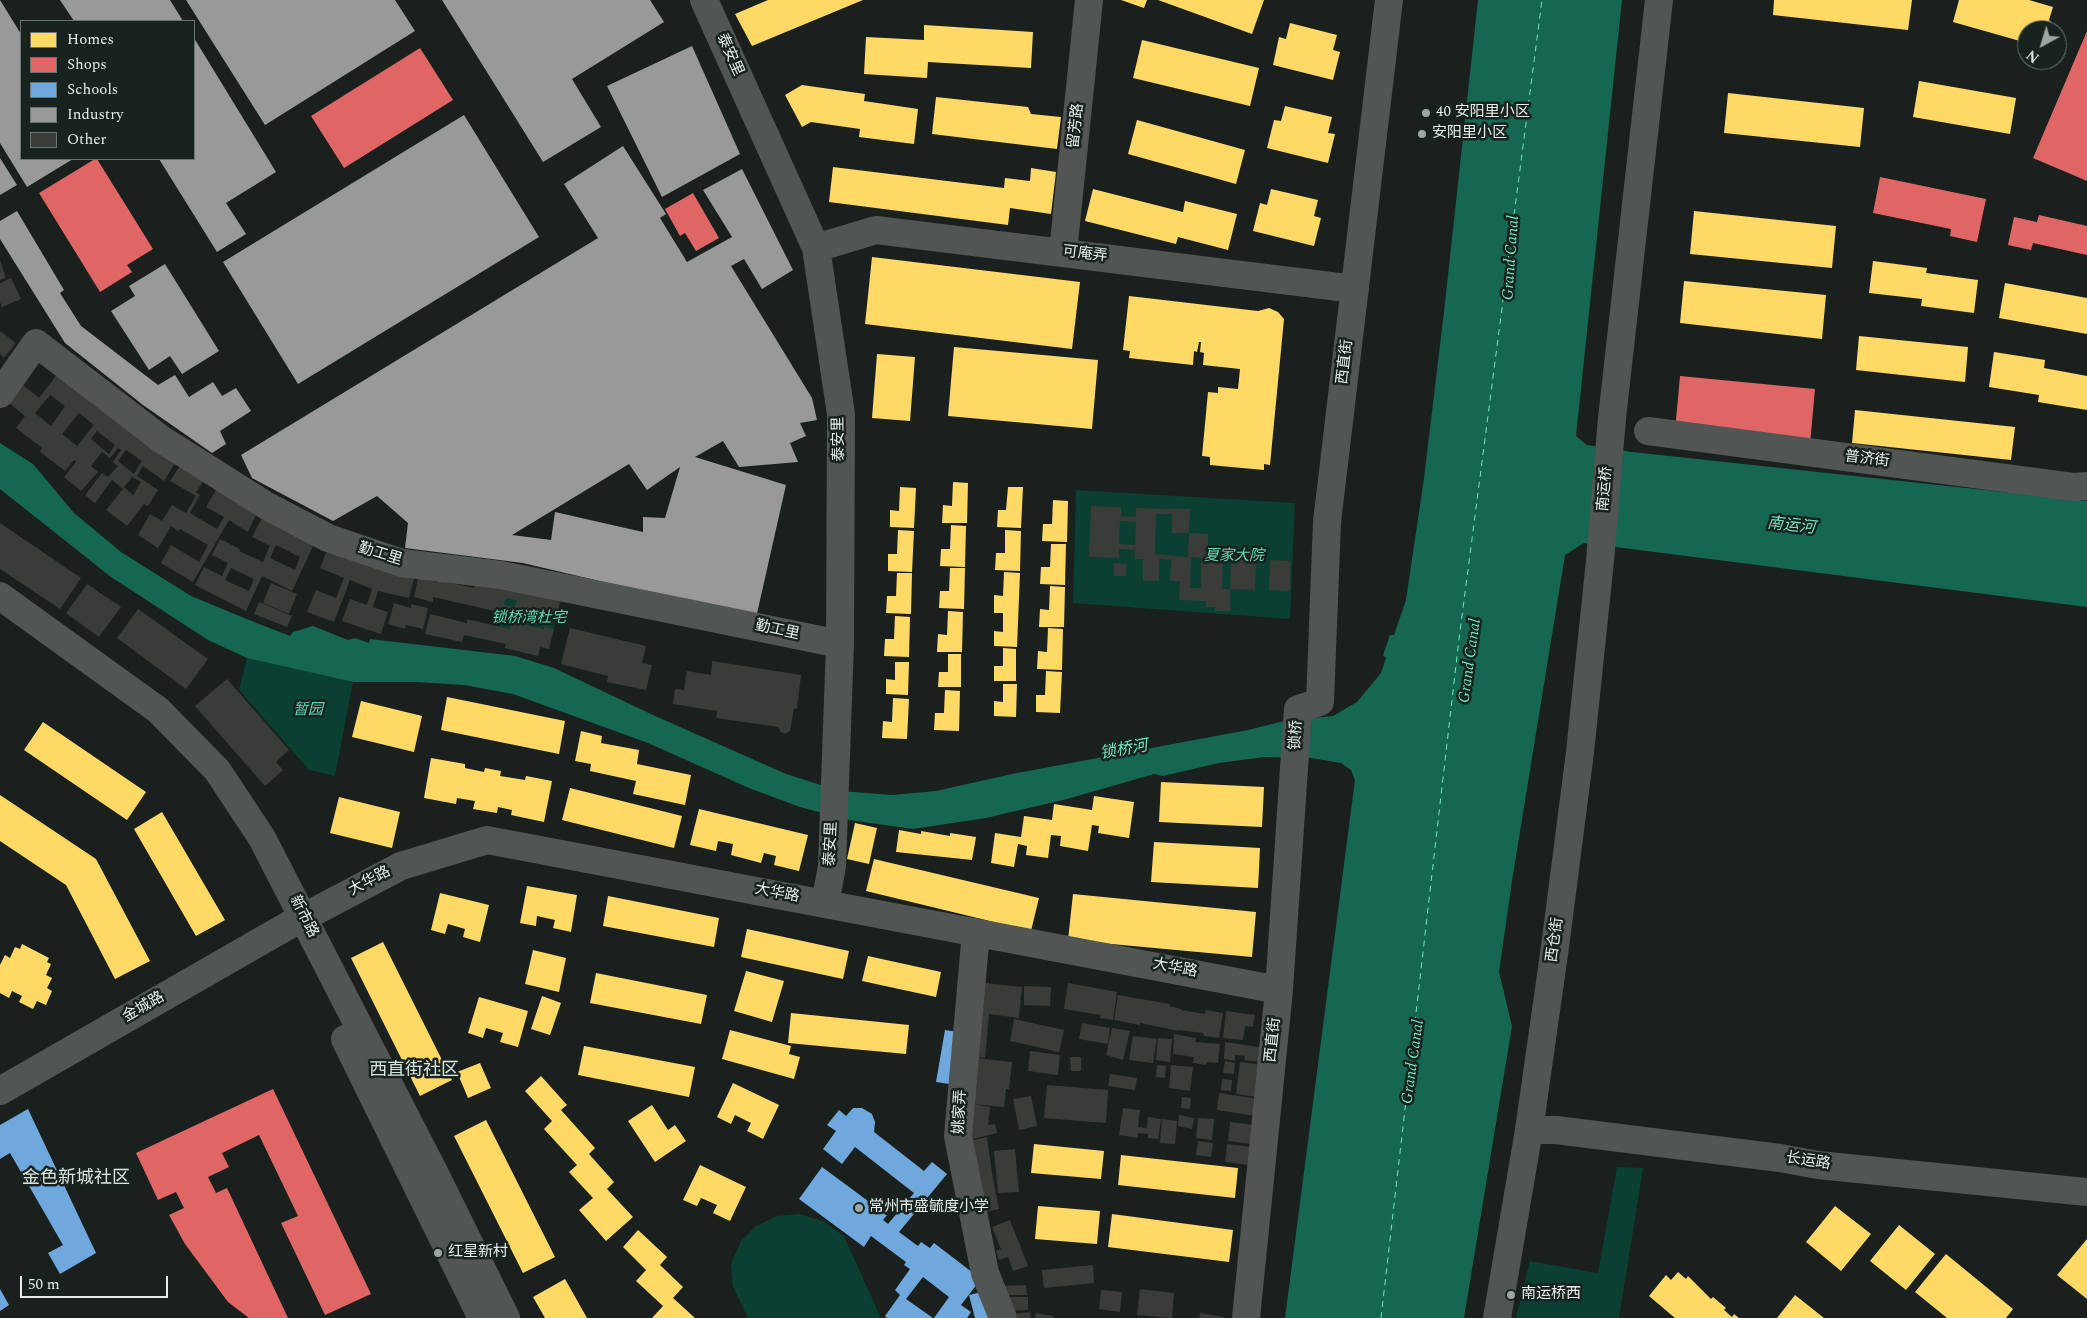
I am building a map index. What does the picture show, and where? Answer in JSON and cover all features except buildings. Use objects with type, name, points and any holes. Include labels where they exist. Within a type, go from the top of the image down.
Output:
[{"type":"street","name":"泰安里","points":[[704,0],[816,248],[841,414],[840,644],[832,866],[826,904]]},
{"type":"street","name":"留芳路","points":[[1062,252],[1089,0]]},
{"type":"street","name":"西直街","points":[[1298,709],[1320,702],[1327,522],[1389,0]]},
{"type":"street","name":"南运桥","points":[[1600,561],[1612,418],[1659,0]]},
{"type":"street","name":"可庵弄","points":[[816,248],[876,230],[1355,289]]},
{"type":"street","name":"勤工里","points":[[0,394],[36,343],[161,439],[267,506],[328,538],[402,563],[501,575],[840,644]]},
{"type":"street","name":"普济街","points":[[1648,431],[2073,487],[2087,486]]},
{"type":"street","name":"西仓街","points":[[1497,1318],[1529,1130],[1555,947],[1580,752],[1600,561]]},
{"type":"street","name":"新市路","points":[[0,596],[158,710],[217,770],[262,838],[296,921],[482,1318]]},
{"type":"street","name":"新市路","points":[[0,615],[168,739],[234,822],[296,921],[435,1174],[506,1318]]},
{"type":"street","name":"锁桥","points":[[1295,761],[1298,709]]},
{"type":"street","name":"西直街","points":[[1246,1318],[1279,990],[1295,761]]},
{"type":"street","name":"大华路","points":[[296,921],[401,866],[487,840],[1279,990]]},
{"type":"street","name":"金城路","points":[[0,1091],[296,921]]},
{"type":"street","name":"姚家弄","points":[[976,932],[958,1136],[985,1274],[1003,1318]]},
{"type":"street","name":"长运路","points":[[1529,1130],[1556,1130],[1780,1158],[1818,1165],[2087,1192]]},
{"type":"green space","name":"夏家大院","points":[[1076,490],[1295,503],[1290,619],[1073,603]]},
{"type":"green space","name":"锁桥湾杜宅","points":[[507,590],[561,596],[549,649],[540,647],[538,656],[505,648],[506,644],[496,642]]},
{"type":"green space","name":"暂园","points":[[247,658],[353,682],[335,776],[309,770],[239,690]]},
{"type":"green space","points":[[1617,1167],[1643,1168],[1619,1318],[1516,1318],[1530,1261],[1598,1273]]},
{"type":"green space","points":[[800,1214],[823,1221],[844,1236],[881,1318],[748,1318],[733,1287],[731,1264],[741,1241],[756,1226],[777,1216]]},
{"type":"water","points":[[1478,0],[1622,0],[1576,436],[1587,445],[1632,452],[2087,501],[2087,607],[1584,543],[1565,555],[1499,972],[1512,1026],[1464,1318],[1285,1318],[1355,780],[1351,770],[1341,763],[1311,758],[1264,757],[1219,763],[1163,776],[1154,774],[1067,799],[986,818],[913,829],[849,820],[800,807],[749,788],[648,743],[513,694],[464,685],[416,682],[353,682],[247,658],[208,640],[111,577],[0,489],[0,443],[33,464],[74,513],[121,552],[191,596],[290,636],[293,632],[313,626],[348,640],[355,638],[369,643],[370,639],[515,656],[554,668],[653,715],[786,774],[840,791],[892,795],[936,791],[1012,774],[1248,730],[1288,720],[1333,716],[1357,702],[1381,673],[1386,658],[1383,655],[1390,635],[1394,635],[1406,600],[1424,478],[1444,312]]},
{"type":"ferry route","points":[[1381,1318],[1459,639],[1542,0]]},
{"type":"place","name":"40 安阳里小区","points":[[1426,113]]},
{"type":"place","name":"安阳里小区","points":[[1422,134]]},
{"type":"place","name":"常州市盛毓度小学","points":[[859,1208]]},
{"type":"place","name":"红星新村","points":[[438,1253]]},
{"type":"place","name":"南运桥西","points":[[1511,1295]]},
{"type":"district","name":"西直街社区","points":[[414,1071]]},
{"type":"district","name":"金色新城社区","points":[[76,1179]]},
{"type":"water label","name":"Grand Canal","points":[[1512,258]]},
{"type":"water label","name":"南运河","points":[[1791,527]]},
{"type":"water label","name":"Grand Canal","points":[[1471,661]]},
{"type":"water label","name":"锁桥河","points":[[1124,751]]},
{"type":"water label","name":"Grand Canal","points":[[1414,1062]]}]
